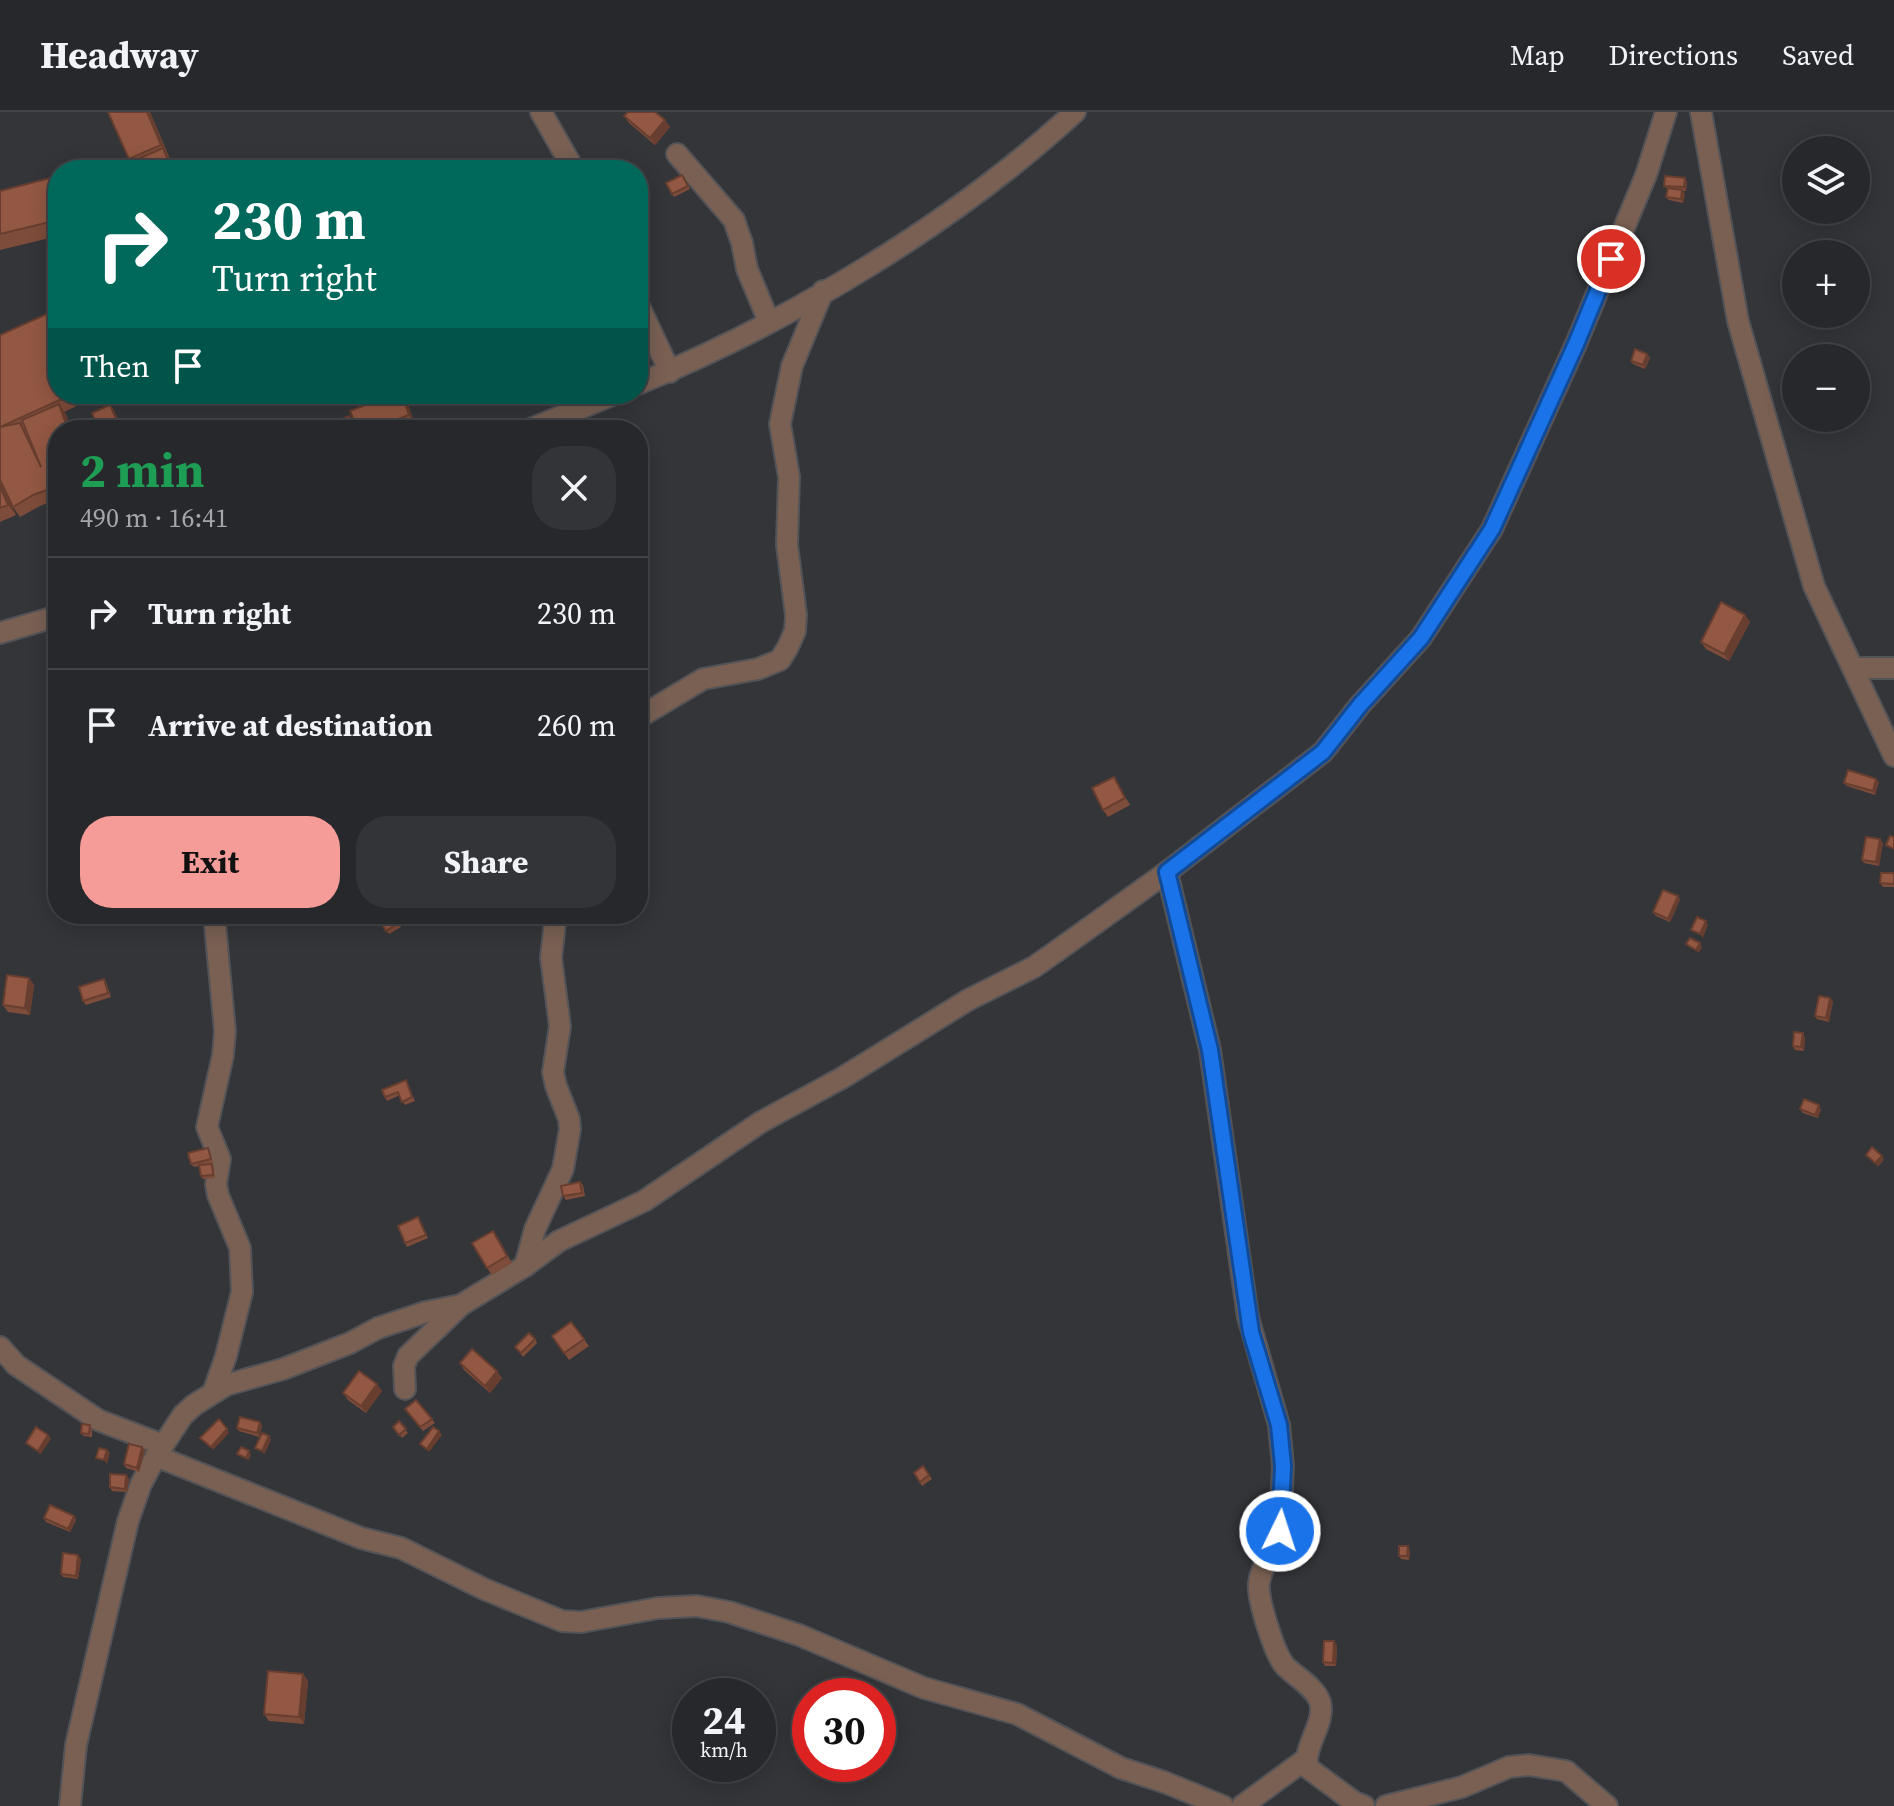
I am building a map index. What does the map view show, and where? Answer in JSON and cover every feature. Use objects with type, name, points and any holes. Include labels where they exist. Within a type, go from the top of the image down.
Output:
[{"type":"street","points":[[541,112],[568,160]]},
{"type":"street","points":[[648,380],[769,322],[868,265],[967,199],[1075,112]]},
{"type":"street","points":[[405,1389],[404,1366],[408,1356],[461,1305],[559,1241],[644,1201],[761,1122],[842,1078],[968,1000],[1034,967],[1167,872],[1323,752],[1360,705],[1421,638],[1492,529],[1576,344],[1646,175],[1666,112]]},
{"type":"street","points":[[1701,112],[1738,321],[1814,586],[1894,756]]},
{"type":"street","points":[[677,154],[734,220],[747,269],[769,322]]},
{"type":"street","points":[[648,712],[703,679],[758,669],[780,660],[795,631],[796,615],[787,545],[789,477],[780,424],[792,366],[823,291]]},
{"type":"street","points":[[648,325],[670,372]]},
{"type":"street","points":[[552,420],[591,404]]},
{"type":"street","points":[[0,633],[48,619]]},
{"type":"street","points":[[1854,668],[1894,668]]},
{"type":"street","points":[[1167,872],[1210,1050],[1251,1332],[1279,1425],[1283,1466],[1280,1531],[1258,1586],[1262,1605],[1279,1657],[1315,1693],[1320,1704],[1307,1765],[1312,1773],[1364,1806]]},
{"type":"street","points":[[213,1393],[242,1292],[238,1240],[216,1190],[220,1159],[207,1127],[223,1055],[225,1031],[215,924]]},
{"type":"street","points":[[525,1266],[535,1229],[563,1169],[570,1129],[553,1072],[560,1026],[551,958],[555,924]]},
{"type":"street","points":[[70,1806],[76,1745],[128,1521],[141,1484],[183,1415],[226,1385],[283,1369],[350,1343],[378,1328],[426,1312],[461,1305]]},
{"type":"street","points":[[0,1347],[16,1365],[98,1420],[361,1538],[401,1548],[484,1589],[562,1621],[581,1622],[658,1608],[697,1606],[729,1612],[799,1635],[924,1688],[1017,1714],[1121,1768],[1223,1806]]},
{"type":"street","points":[[1242,1806],[1306,1759]]},
{"type":"street","points":[[1386,1806],[1462,1787],[1509,1767],[1529,1765],[1566,1771],[1607,1806]]},
{"type":"building","points":[[108,112],[147,112],[161,145],[129,159]]},
{"type":"building","points":[[628,112],[655,112],[665,120],[650,138],[624,116]]},
{"type":"building","points":[[163,148],[168,160],[136,160]]},
{"type":"building","points":[[682,175],[688,186],[672,194],[666,183]]},
{"type":"building","points":[[1665,176],[1685,178],[1684,187],[1664,186]]},
{"type":"building","points":[[48,179],[48,222],[0,234],[0,191]]},
{"type":"building","points":[[1668,188],[1682,190],[1681,199],[1666,197]]},
{"type":"building","points":[[48,313],[48,404],[51,404],[0,427],[0,335]]},
{"type":"building","points":[[1635,349],[1647,354],[1643,365],[1631,361]]},
{"type":"building","points":[[59,404],[65,420],[48,420],[48,490],[13,507],[0,480],[0,427],[20,423],[41,467],[22,420]]},
{"type":"building","points":[[368,404],[405,404],[409,415],[396,420],[354,420],[350,411]]},
{"type":"building","points":[[110,405],[117,420],[95,420],[92,413]]},
{"type":"building","points":[[0,486],[8,505],[0,508]]},
{"type":"building","points":[[1721,602],[1745,615],[1724,654],[1701,642]]},
{"type":"building","points":[[1848,770],[1876,779],[1873,791],[1844,783]]},
{"type":"building","points":[[1114,777],[1125,798],[1103,810],[1092,788]]},
{"type":"building","points":[[1890,836],[1894,837],[1894,849],[1886,845]]},
{"type":"building","points":[[1866,837],[1880,839],[1876,862],[1862,860]]},
{"type":"building","points":[[1881,873],[1894,873],[1894,884],[1880,883]]},
{"type":"building","points":[[1663,890],[1678,896],[1668,919],[1653,912]]},
{"type":"building","points":[[1697,917],[1706,921],[1700,934],[1691,930]]},
{"type":"building","points":[[382,924],[396,924],[386,931]]},
{"type":"building","points":[[1690,938],[1700,943],[1696,950],[1686,944]]},
{"type":"building","points":[[7,975],[29,978],[25,1008],[3,1005]]},
{"type":"building","points":[[104,979],[108,993],[83,1001],[79,987]]},
{"type":"building","points":[[1819,996],[1830,998],[1826,1018],[1815,1016]]},
{"type":"building","points":[[1794,1032],[1803,1033],[1801,1047],[1793,1046]]},
{"type":"building","points":[[406,1080],[412,1097],[402,1102],[398,1092],[385,1097],[382,1090]]},
{"type":"building","points":[[1804,1099],[1819,1105],[1815,1115],[1800,1109]]},
{"type":"building","points":[[1872,1147],[1882,1156],[1875,1163],[1866,1155]]},
{"type":"building","points":[[208,1148],[211,1159],[191,1164],[188,1153]]},
{"type":"building","points":[[212,1164],[213,1175],[201,1176],[199,1165]]},
{"type":"building","points":[[580,1182],[582,1193],[563,1196],[561,1186]]},
{"type":"building","points":[[418,1217],[426,1235],[405,1243],[398,1226]]},
{"type":"building","points":[[493,1231],[507,1256],[487,1268],[472,1243]]},
{"type":"building","points":[[571,1322],[584,1339],[564,1353],[552,1336]]},
{"type":"building","points":[[529,1333],[535,1339],[521,1353],[515,1347]]},
{"type":"building","points":[[472,1349],[497,1371],[485,1386],[460,1363]]},
{"type":"building","points":[[359,1371],[377,1384],[361,1406],[343,1393]]},
{"type":"building","points":[[416,1400],[432,1419],[420,1427],[405,1409]]},
{"type":"building","points":[[240,1417],[260,1422],[257,1433],[237,1428]]},
{"type":"building","points":[[219,1419],[227,1429],[211,1447],[200,1438]]},
{"type":"building","points":[[399,1421],[406,1429],[399,1435],[393,1427]]},
{"type":"building","points":[[82,1424],[90,1425],[89,1434],[81,1433]]},
{"type":"building","points":[[36,1427],[48,1435],[38,1451],[26,1443]]},
{"type":"building","points":[[433,1427],[439,1431],[427,1449],[420,1444]]},
{"type":"building","points":[[262,1433],[269,1436],[262,1451],[255,1448]]},
{"type":"building","points":[[129,1444],[142,1447],[137,1468],[124,1464]]},
{"type":"building","points":[[241,1447],[249,1451],[246,1458],[237,1454]]},
{"type":"building","points":[[99,1448],[107,1450],[104,1460],[96,1458]]},
{"type":"building","points":[[923,1466],[929,1475],[920,1482],[914,1473]]},
{"type":"building","points":[[110,1474],[126,1475],[125,1489],[110,1487]]},
{"type":"building","points":[[50,1505],[74,1516],[68,1529],[44,1518]]},
{"type":"building","points":[[1399,1546],[1408,1546],[1407,1556],[1399,1556]]},
{"type":"building","points":[[63,1553],[78,1555],[76,1576],[61,1574]]},
{"type":"building","points":[[1324,1641],[1334,1641],[1333,1663],[1323,1662]]},
{"type":"building","points":[[268,1671],[303,1674],[299,1717],[264,1714]]},
{"type":"route","points":[[1280,1531],[1283,1466],[1279,1425],[1251,1332],[1210,1050],[1167,872],[1323,752],[1360,705],[1421,638],[1492,529],[1611,259]]}]
